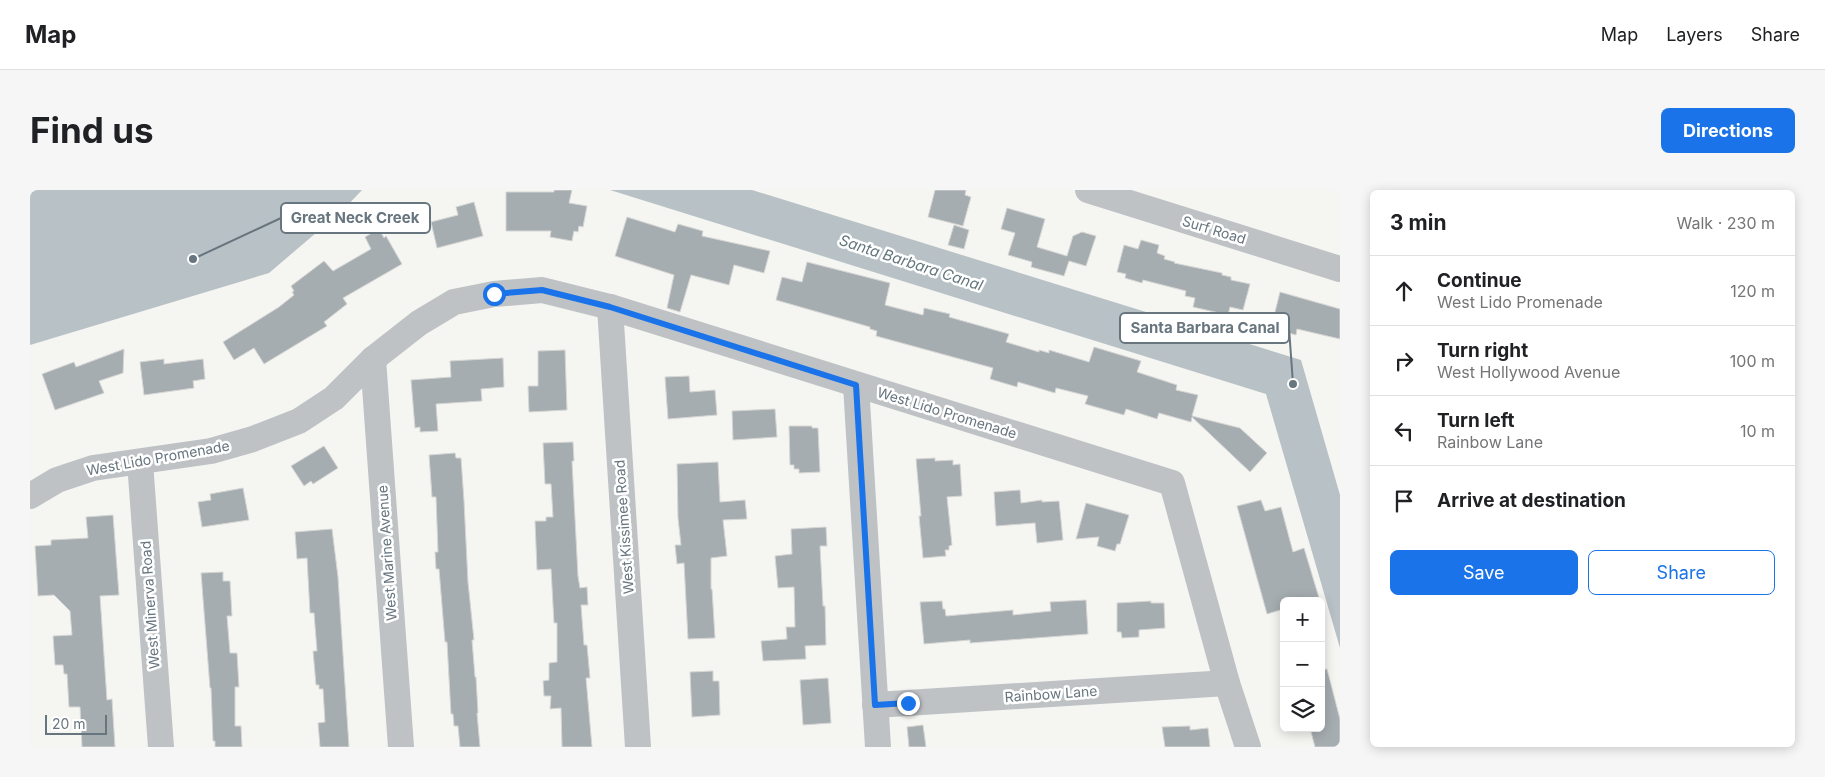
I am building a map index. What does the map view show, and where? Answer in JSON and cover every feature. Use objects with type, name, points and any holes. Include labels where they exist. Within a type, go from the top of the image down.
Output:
[{"type":"street","name":"Surf Road","points":[[1088,190],[1340,269]]},
{"type":"street","name":"West Lido Promenade","points":[[30,496],[57,480],[93,468],[211,451],[253,439],[299,421],[334,398],[373,359],[419,323],[454,302],[494,294],[542,290],[610,307],[1172,483],[1227,684],[1248,747]]},
{"type":"street","name":"West Kissimee Road","points":[[610,307],[638,747]]},
{"type":"street","name":"West Marine Avenue","points":[[373,359],[400,747]]},
{"type":"street","points":[[856,385],[878,747]]},
{"type":"street","name":"West Minerva Road","points":[[140,462],[161,747]]},
{"type":"street","name":"Rainbow Lane","points":[[875,705],[1227,684]]},
{"type":"water","points":[[30,190],[362,190],[344,209],[269,273],[30,345]]},
{"type":"water","points":[[610,190],[752,190],[1301,360],[1340,495],[1340,648],[1266,394]]},
{"type":"building","points":[[554,190],[572,190],[569,203],[587,206],[583,227],[579,226],[578,232],[574,231],[572,241],[550,237],[551,231],[506,231],[506,192],[554,192]]},
{"type":"building","points":[[935,190],[966,190],[965,195],[971,197],[963,226],[928,217]]},
{"type":"building","points":[[474,202],[483,236],[437,248],[431,222],[458,215],[456,207]]},
{"type":"building","points":[[1007,208],[1045,219],[1037,247],[1067,256],[1073,236],[1082,232],[1096,236],[1086,266],[1069,261],[1064,276],[1031,267],[1032,262],[1008,255],[1015,233],[1001,229]]},
{"type":"building","points":[[627,217],[675,232],[678,224],[703,231],[702,236],[770,251],[764,273],[734,265],[729,285],[691,275],[680,312],[667,308],[674,275],[615,256]]},
{"type":"building","points":[[954,225],[969,230],[964,249],[948,245]]},
{"type":"building","points":[[379,229],[384,238],[386,236],[402,264],[343,298],[347,304],[324,322],[327,326],[264,364],[254,348],[234,360],[223,342],[279,307],[294,295],[291,286],[324,261],[333,271],[371,249],[365,237]]},
{"type":"building","points":[[1141,240],[1159,245],[1157,253],[1165,256],[1164,259],[1174,263],[1222,273],[1222,275],[1231,277],[1231,280],[1250,284],[1243,310],[1230,307],[1228,315],[1193,307],[1195,298],[1185,296],[1186,291],[1143,280],[1142,283],[1125,278],[1126,274],[1117,272],[1124,245],[1138,249]]},
{"type":"building","points":[[807,262],[890,283],[885,305],[923,315],[924,308],[950,314],[949,317],[1009,334],[1006,342],[1039,352],[1039,350],[1049,353],[1049,350],[1089,362],[1094,347],[1141,361],[1137,372],[1177,385],[1176,390],[1198,395],[1192,416],[1240,428],[1267,453],[1250,472],[1192,417],[1191,422],[1159,413],[1157,419],[1126,409],[1124,415],[1085,404],[1088,396],[1056,388],[1055,393],[1018,382],[1017,387],[990,379],[993,368],[876,336],[877,331],[870,329],[870,327],[776,300],[782,277],[802,282]]},
{"type":"building","points":[[1280,292],[1340,309],[1340,339],[1297,329],[1296,335],[1271,328]]},
{"type":"building","points":[[124,349],[123,373],[99,381],[104,393],[55,410],[42,374],[74,362],[76,367]]},
{"type":"building","points":[[565,350],[567,410],[529,412],[528,386],[538,386],[538,351]]},
{"type":"building","points":[[503,358],[504,387],[481,389],[482,401],[436,404],[438,431],[420,432],[420,427],[415,428],[411,380],[451,377],[450,361]]},
{"type":"building","points":[[164,359],[164,364],[203,359],[205,379],[193,381],[194,388],[144,395],[140,362]]},
{"type":"building","points":[[689,376],[690,392],[715,390],[717,415],[668,419],[665,377]]},
{"type":"building","points":[[775,409],[777,437],[733,440],[732,411]]},
{"type":"building","points":[[789,426],[812,426],[812,428],[818,428],[820,472],[799,473],[799,469],[794,469],[794,465],[790,465]]},
{"type":"building","points":[[573,442],[574,461],[572,461],[578,576],[580,588],[587,587],[588,605],[581,605],[584,645],[587,645],[590,678],[586,678],[592,747],[562,747],[561,708],[550,709],[551,696],[544,696],[543,681],[549,680],[549,663],[557,662],[557,623],[554,623],[551,569],[537,570],[535,521],[546,521],[546,517],[553,517],[551,484],[545,484],[543,443]]},
{"type":"building","points":[[324,446],[338,468],[313,484],[311,481],[304,486],[291,466]]},
{"type":"building","points":[[455,453],[456,458],[461,458],[480,747],[460,747],[458,726],[454,726],[453,714],[451,714],[447,642],[445,642],[439,569],[436,569],[435,552],[438,552],[436,497],[432,497],[429,455]]},
{"type":"building","points":[[935,458],[935,461],[953,460],[953,465],[960,464],[962,496],[947,497],[952,545],[949,546],[949,550],[945,550],[946,556],[923,558],[916,459]]},
{"type":"building","points":[[718,462],[720,502],[745,500],[747,519],[723,520],[727,556],[711,558],[711,589],[715,638],[688,639],[684,563],[677,564],[675,545],[681,545],[678,518],[677,464]]},
{"type":"building","points":[[243,488],[249,520],[202,527],[198,502],[211,500],[210,494]]},
{"type":"building","points":[[1020,490],[1021,503],[1042,500],[1042,502],[1059,501],[1063,540],[1037,543],[1035,523],[996,526],[994,492]]},
{"type":"building","points":[[1261,500],[1265,511],[1281,507],[1293,552],[1304,548],[1319,597],[1280,597],[1280,610],[1267,614],[1237,506]]},
{"type":"building","points":[[1086,503],[1129,515],[1120,544],[1117,544],[1115,551],[1097,546],[1099,537],[1076,539]]},
{"type":"building","points":[[113,515],[119,595],[100,596],[107,700],[112,699],[115,747],[82,747],[80,707],[69,707],[67,674],[64,674],[63,665],[55,665],[53,636],[72,635],[70,611],[54,595],[38,596],[35,546],[51,545],[51,540],[88,538],[86,517]]},
{"type":"building","points":[[826,527],[827,546],[820,546],[826,645],[805,646],[806,659],[763,661],[761,641],[787,639],[786,627],[795,627],[794,587],[778,588],[775,556],[792,554],[791,529]]},
{"type":"building","points":[[332,529],[338,577],[349,747],[320,747],[318,723],[325,722],[323,689],[319,689],[319,685],[316,685],[313,651],[317,651],[314,613],[310,613],[307,558],[297,559],[295,532]]},
{"type":"building","points":[[223,572],[223,581],[230,581],[232,616],[227,616],[230,653],[237,653],[239,687],[235,687],[235,726],[241,726],[242,747],[215,747],[215,741],[213,741],[211,688],[201,573]]},
{"type":"building","points":[[1086,600],[1088,634],[970,643],[970,640],[924,644],[920,602],[942,601],[946,616],[1013,610],[1013,615],[1051,611],[1050,602]]},
{"type":"building","points":[[1151,601],[1151,603],[1164,603],[1165,628],[1139,630],[1139,637],[1122,638],[1121,632],[1117,632],[1117,603]]},
{"type":"building","points":[[1325,669],[1327,669],[1340,719],[1340,747],[1315,747],[1311,732],[1325,732]]},
{"type":"building","points":[[713,671],[713,681],[719,681],[720,715],[692,717],[690,672]]},
{"type":"building","points":[[828,678],[831,723],[803,725],[800,680]]},
{"type":"building","points":[[923,725],[926,747],[909,747],[907,727]]},
{"type":"building","points":[[1190,726],[1190,730],[1208,728],[1210,747],[1165,747],[1162,727]]},
{"type":"place","name":"Great Neck Creek","points":[[193,259]]},
{"type":"place","name":"Santa Barbara Canal","points":[[1293,384]]},
{"type":"route","points":[[494,294],[542,290],[610,307],[856,385],[875,705],[908,703]]}]
